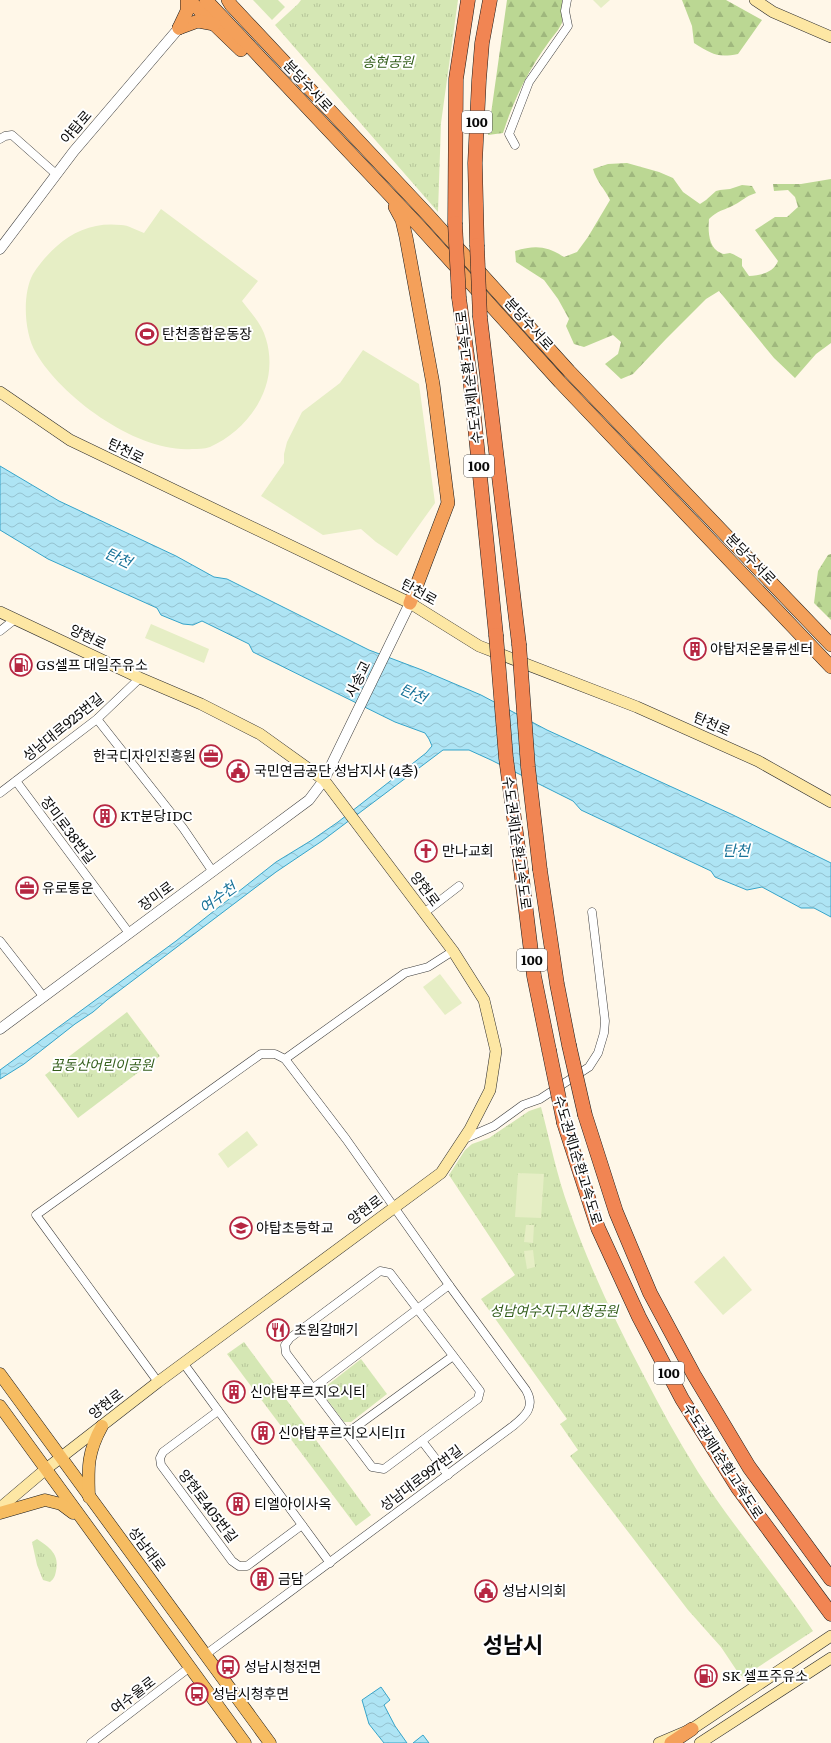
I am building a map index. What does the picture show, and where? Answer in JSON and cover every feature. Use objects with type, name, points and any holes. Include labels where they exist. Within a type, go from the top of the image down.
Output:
[{"type":"highway","points":[[188,0],[247,56],[307,109]]},
{"type":"highway","points":[[179,28],[187,11],[188,0]]},
{"type":"highway","name":"분당수서로","points":[[206,0],[307,109],[386,191],[560,382],[831,667]]},
{"type":"highway","name":"수도권제1순환고속도로","points":[[468,0],[456,80],[455,223],[459,298],[470,377],[496,635],[506,758],[534,976],[564,1123],[598,1228],[639,1317],[682,1399],[738,1488],[831,1614]]},
{"type":"highway","name":"수도권제1순환고속도로","points":[[490,0],[482,43],[475,163],[480,317],[518,644],[528,767],[540,870],[557,984],[569,1045],[585,1115],[616,1212],[650,1293],[694,1375],[749,1467],[831,1579]]},
{"type":"highway","name":"분당수서로","points":[[230,2],[428,215],[569,371],[831,645]]},
{"type":"highway","points":[[179,28],[198,21],[214,24]]},
{"type":"highway","points":[[386,191],[402,220],[406,237],[433,384],[448,503],[410,602]]},
{"type":"highway","points":[[671,1743],[692,1729]]},
{"type":"main road","points":[[755,0],[773,12],[831,38]]},
{"type":"main road","name":"탄천로","points":[[0,392],[70,440],[410,602],[479,646],[637,707],[751,758],[831,802]]},
{"type":"main road","name":"양현로","points":[[0,612],[14,620],[140,678],[201,704],[260,734],[324,780],[453,951],[484,1000],[496,1051],[490,1090],[464,1139],[441,1173],[158,1382],[61,1457],[0,1508]]},
{"type":"main road","name":"성남대로","points":[[0,1374],[89,1498],[270,1743]]},
{"type":"main road","points":[[0,1406],[245,1743]]},
{"type":"main road","points":[[89,1498],[89,1458],[96,1437],[102,1426]]},
{"type":"main road","points":[[0,1513],[45,1500],[60,1504],[82,1519]]},
{"type":"main road","points":[[659,1743],[692,1729],[831,1636]]},
{"type":"main road","points":[[700,1743],[831,1658]]},
{"type":"street","points":[[515,145],[509,134],[529,82],[568,26],[566,11],[567,0]]},
{"type":"street","name":"야탑로","points":[[0,249],[74,151],[179,28]]},
{"type":"street","points":[[0,138],[12,135],[56,174]]},
{"type":"street","name":"사송교","points":[[324,780],[410,602]]},
{"type":"street","points":[[0,631],[14,620]]},
{"type":"street","name":"성남대로925번길","points":[[0,793],[97,719],[140,678]]},
{"type":"street","points":[[97,719],[183,828],[213,872]]},
{"type":"street","name":"장미로","points":[[0,1029],[308,800],[324,780]]},
{"type":"street","name":"장미로38번길","points":[[16,781],[129,933]]},
{"type":"street","points":[[424,913],[459,886]]},
{"type":"street","points":[[464,1139],[494,1126],[523,1105],[540,1098],[559,1087],[590,1067],[598,1054],[604,1033],[605,1021],[592,912]]},
{"type":"street","points":[[0,941],[43,996]]},
{"type":"street","points":[[158,1382],[36,1215],[261,1054],[275,1054],[285,1059],[405,973],[428,967],[453,951]]},
{"type":"street","name":"성남대로997번길","points":[[206,1655],[516,1423],[529,1410],[530,1404],[530,1398],[526,1390],[393,1208],[341,1133],[285,1059]]},
{"type":"street","name":"성남대로997번길","points":[[380,1271],[390,1273],[418,1309],[480,1391],[478,1399],[384,1469],[372,1467],[286,1353],[285,1345],[290,1338],[380,1271]]},
{"type":"street","points":[[312,1389],[449,1285]]},
{"type":"street","points":[[346,1434],[453,1356]]},
{"type":"street","points":[[184,1364],[330,1563]]},
{"type":"street","name":"양현로405번길","points":[[218,1411],[163,1452],[160,1458],[161,1465],[232,1561],[239,1566],[247,1566],[302,1525]]},
{"type":"street","points":[[422,1441],[448,1475]]},
{"type":"street","name":"여수울로","points":[[91,1743],[190,1667]]},
{"type":"green space","points":[[253,0],[278,0],[285,7],[272,20]]},
{"type":"green space","name":"송현공원","points":[[301,0],[458,0],[441,123],[438,212],[275,25]]},
{"type":"green space","points":[[507,0],[562,0],[562,23],[533,66],[519,92],[503,133],[488,135]]},
{"type":"green space","points":[[593,0],[610,0],[601,8]]},
{"type":"green space","points":[[682,0],[726,0],[762,20],[738,54],[725,56],[715,54],[694,43],[692,26]]},
{"type":"green space","points":[[627,163],[659,172],[673,178],[683,192],[700,204],[716,191],[742,185],[752,186],[756,193],[716,213],[709,219],[711,243],[717,251],[722,254],[730,253],[742,259],[742,266],[749,276],[770,271],[778,261],[755,230],[775,217],[787,217],[798,207],[795,197],[788,190],[774,191],[773,184],[801,184],[831,179],[831,343],[816,354],[795,378],[774,358],[719,291],[706,299],[633,374],[621,379],[605,364],[618,354],[621,342],[613,335],[584,347],[574,344],[566,326],[569,319],[558,299],[544,280],[516,262],[515,251],[535,247],[552,251],[564,257],[577,252],[588,237],[610,200],[596,177],[593,169],[608,164]]},
{"type":"green space","name":"탄천종합운동장","points":[[161,209],[258,281],[242,301],[259,324],[266,339],[269,356],[269,373],[265,389],[258,404],[238,429],[224,439],[206,448],[171,448],[148,442],[126,432],[104,419],[64,388],[48,370],[36,353],[29,335],[26,303],[29,282],[38,266],[47,255],[64,240],[86,228],[112,224],[124,225],[144,233]]},
{"type":"green space","points":[[363,350],[419,384],[435,503],[397,556],[376,542],[361,529],[323,535],[261,496],[284,463],[284,454],[287,442],[302,412],[340,383]]},
{"type":"green space","points":[[831,554],[831,620],[814,603],[818,571],[828,555]]},
{"type":"green space","points":[[151,624],[209,649],[204,663],[145,638]]},
{"type":"green space","points":[[440,974],[462,1003],[445,1015],[423,987]]},
{"type":"green space","name":"꿈동산어린이공원","points":[[127,1012],[160,1056],[78,1118],[45,1075]]},
{"type":"green space","name":"성남여수지구시청공원","points":[[541,1107],[561,1184],[585,1251],[613,1314],[656,1399],[698,1472],[813,1631],[743,1677],[739,1674],[721,1647],[688,1610],[570,1456],[578,1450],[560,1424],[567,1419],[481,1299],[515,1275],[449,1175],[465,1150],[472,1144],[489,1138],[529,1111]]},
{"type":"green space","points":[[247,1131],[258,1145],[228,1168],[218,1154]]},
{"type":"green space","points":[[518,1173],[544,1174],[541,1218],[515,1217]]},
{"type":"green space","points":[[526,1225],[534,1225],[533,1243],[524,1242]]},
{"type":"green space","points":[[533,1250],[535,1267],[527,1269],[524,1251]]},
{"type":"green space","points":[[724,1256],[752,1290],[723,1315],[694,1282]]},
{"type":"green space","points":[[244,1342],[371,1515],[356,1526],[227,1354]]},
{"type":"green space","points":[[361,1359],[387,1394],[351,1422],[344,1422],[323,1394],[325,1387]]},
{"type":"green space","points":[[37,1539],[46,1545],[55,1556],[57,1565],[53,1579],[50,1582],[43,1580],[37,1565],[32,1542]]},
{"type":"water","name":"탄천","points":[[0,466],[59,501],[176,556],[214,577],[227,579],[369,650],[422,670],[481,695],[547,730],[731,814],[831,863],[831,917],[814,908],[801,908],[762,887],[747,890],[715,877],[711,871],[581,810],[573,801],[469,750],[443,750],[322,841],[276,872],[24,1064],[0,1079],[0,1070],[176,941],[276,862],[338,822],[426,753],[432,746],[425,733],[395,722],[253,652],[249,644],[202,621],[193,625],[183,624],[161,615],[157,608],[48,559],[0,530]]},
{"type":"water","points":[[381,1687],[390,1700],[384,1705],[395,1726],[407,1743],[384,1743],[369,1724],[362,1700]]},
{"type":"water","points":[[423,1735],[429,1743],[413,1743]]},
{"type":"place","name":"탄천종합운동장","points":[[147,334]]},
{"type":"place","name":"야탑저온물류센터","points":[[695,649]]},
{"type":"place","name":"GS셀프 대일주유소","points":[[21,665]]},
{"type":"place","name":"한국디자인진흥원","points":[[211,756]]},
{"type":"place","name":"국민연금공단 성남지사 (4층)","points":[[238,771]]},
{"type":"place","name":"KT분당IDC","points":[[105,816]]},
{"type":"place","name":"만나교회","points":[[426,851]]},
{"type":"place","name":"유로통운","points":[[27,888]]},
{"type":"place","name":"야탑초등학교","points":[[241,1228]]},
{"type":"place","name":"초원갈매기","points":[[278,1330]]},
{"type":"place","name":"신야탑푸르지오시티","points":[[234,1392]]},
{"type":"place","name":"신야탑푸르지오시티II","points":[[263,1433]]},
{"type":"place","name":"티엘아이사옥","points":[[238,1504]]},
{"type":"place","name":"금담","points":[[262,1579]]},
{"type":"place","name":"성남시의회","points":[[486,1591]]},
{"type":"place","name":"성남시청전면","points":[[228,1667]]},
{"type":"place","name":"SK 셀프주유소","points":[[706,1676]]},
{"type":"place","name":"성남시청후면","points":[[197,1694]]},
{"type":"district","name":"성남시","points":[[513,1645]]},
{"type":"water label","name":"여수천","points":[[218,898]]}]
